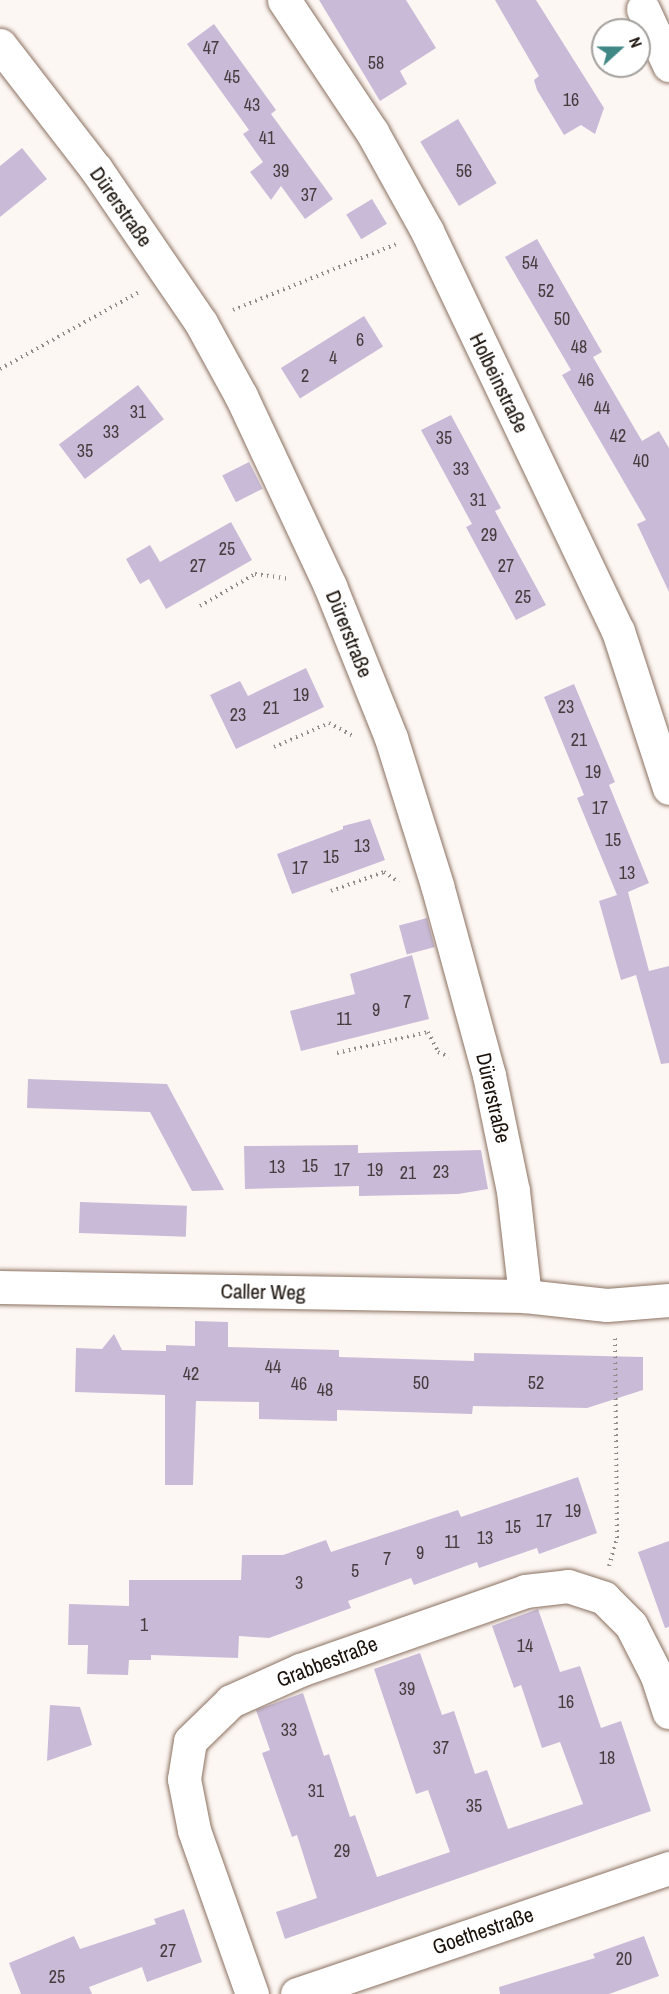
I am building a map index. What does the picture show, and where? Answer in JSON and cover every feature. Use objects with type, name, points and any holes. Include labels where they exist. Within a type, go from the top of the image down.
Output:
[{"type":"street","name":"Holbeinstraße","points":[[284,0],[372,132],[427,231],[618,631],[669,788]]},
{"type":"street","points":[[644,9],[669,64]]},
{"type":"street","name":"Dürerstraße","points":[[0,45],[96,169],[201,323],[251,417],[330,585],[391,738],[437,885],[489,1075],[513,1191],[525,1296]]},
{"type":"street","name":"Caller Weg","points":[[525,1296],[604,1282],[669,1288]]},
{"type":"street","name":"Caller Weg","points":[[0,1287],[525,1296],[607,1305],[669,1300]]},
{"type":"street","name":"Grabbestraße","points":[[252,1994],[194,1830],[184,1779],[190,1741],[231,1701],[300,1670],[525,1591],[568,1586],[604,1598],[632,1625],[657,1676],[669,1712]]},
{"type":"street","name":"Goethestraße","points":[[297,1994],[669,1868]]},
{"type":"path","points":[[201,323],[427,231]]},
{"type":"path","points":[[0,369],[169,275]]},
{"type":"path","points":[[200,606],[255,574],[330,585]]},
{"type":"path","points":[[274,747],[329,723],[352,735],[391,738]]},
{"type":"path","points":[[331,891],[384,872],[399,882],[437,885]]},
{"type":"path","points":[[337,1053],[428,1032],[438,1052],[489,1075]]},
{"type":"path","points":[[604,1598],[605,1581],[617,1538],[616,1340],[608,1319],[607,1305]]},
{"type":"building","points":[[319,0],[406,0],[436,48],[400,71],[407,84],[380,101]]},
{"type":"building","points":[[495,0],[536,0],[604,108],[595,134],[581,125],[564,135],[537,90],[534,80],[539,76]]},
{"type":"building","points":[[214,24],[276,110],[271,114],[333,199],[305,219],[281,186],[271,200],[250,172],[263,162],[243,134],[249,130],[187,44]]},
{"type":"building","points":[[458,119],[497,183],[459,206],[420,142]]},
{"type":"building","points":[[22,148],[47,179],[0,217],[0,166]]},
{"type":"building","points":[[372,199],[387,224],[361,239],[346,214]]},
{"type":"building","points":[[537,239],[602,352],[593,357],[642,441],[659,431],[669,448],[669,592],[637,524],[646,520],[562,375],[571,370],[505,257]]},
{"type":"building","points":[[364,316],[383,347],[300,398],[281,368]]},
{"type":"building","points":[[138,385],[164,419],[85,479],[59,445]]},
{"type":"building","points":[[451,415],[501,508],[495,511],[546,605],[516,620],[466,527],[472,524],[421,430]]},
{"type":"building","points":[[249,462],[263,489],[236,502],[222,476]]},
{"type":"building","points":[[231,522],[252,560],[166,609],[149,579],[140,584],[126,559],[150,545],[160,562]]},
{"type":"building","points":[[306,668],[324,707],[236,749],[210,695],[240,681],[248,696]]},
{"type":"building","points":[[574,684],[615,782],[609,785],[649,883],[628,892],[649,971],[669,966],[669,1063],[661,1064],[636,975],[621,980],[599,901],[617,895],[577,798],[584,795],[544,697]]},
{"type":"building","points":[[370,819],[385,860],[292,894],[277,854],[343,829],[343,826]]},
{"type":"building","points":[[427,918],[435,947],[407,954],[399,926]]},
{"type":"building","points":[[412,955],[429,1019],[301,1051],[290,1011],[355,994],[350,974]]},
{"type":"building","points":[[28,1079],[167,1084],[224,1190],[192,1191],[150,1112],[27,1108]]},
{"type":"building","points":[[358,1145],[358,1153],[481,1150],[488,1189],[458,1194],[359,1196],[359,1186],[245,1189],[244,1146]]},
{"type":"building","points":[[80,1202],[187,1206],[186,1237],[79,1233]]},
{"type":"building","points":[[195,1321],[228,1322],[228,1347],[339,1350],[339,1357],[474,1361],[474,1353],[643,1357],[643,1390],[587,1408],[473,1406],[472,1414],[337,1410],[337,1421],[259,1419],[259,1402],[196,1401],[193,1485],[165,1485],[165,1395],[75,1392],[76,1348],[102,1349],[114,1334],[122,1350],[166,1351],[166,1345],[195,1346]]},
{"type":"building","points":[[578,1477],[597,1533],[539,1554],[537,1548],[479,1568],[477,1562],[414,1585],[411,1578],[348,1601],[351,1608],[269,1638],[239,1636],[238,1658],[151,1655],[151,1660],[129,1660],[128,1675],[87,1674],[88,1645],[68,1645],[69,1604],[129,1606],[129,1580],[241,1580],[242,1555],[283,1555],[326,1540],[331,1552],[458,1510],[461,1517]]},
{"type":"building","points":[[669,1541],[669,1627],[665,1628],[638,1552]]},
{"type":"building","points":[[538,1609],[560,1672],[580,1666],[601,1728],[621,1721],[651,1811],[285,1939],[276,1912],[317,1898],[297,1835],[292,1837],[262,1753],[270,1750],[256,1710],[303,1693],[324,1756],[329,1754],[350,1817],[355,1815],[377,1877],[450,1852],[428,1790],[416,1794],[374,1669],[420,1653],[442,1715],[454,1711],[475,1774],[487,1770],[508,1829],[583,1804],[560,1742],[542,1748],[521,1685],[514,1688],[492,1626]]},
{"type":"building","points":[[50,1705],[80,1707],[92,1745],[47,1761]]},
{"type":"building","points":[[184,1909],[202,1962],[147,1982],[142,1967],[89,1987],[92,1994],[21,1994],[9,1963],[74,1936],[80,1949],[156,1924],[154,1919]]},
{"type":"building","points":[[644,1936],[659,1976],[609,1994],[500,1994],[499,1987],[595,1958],[593,1954]]}]
